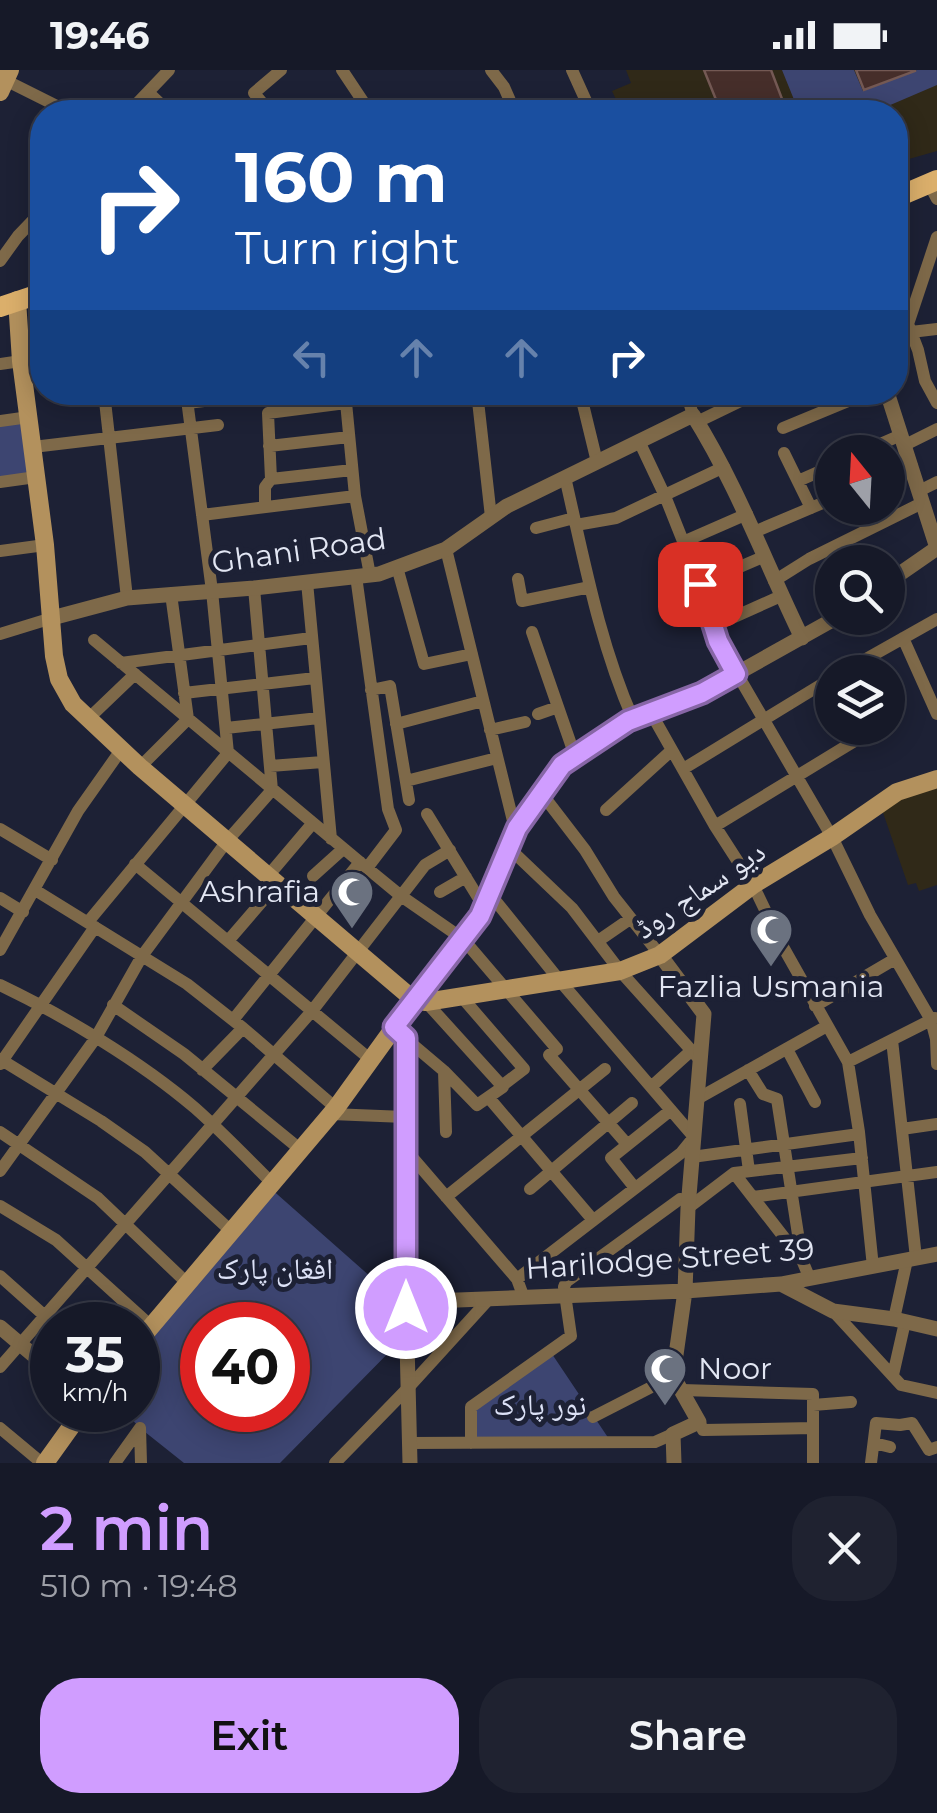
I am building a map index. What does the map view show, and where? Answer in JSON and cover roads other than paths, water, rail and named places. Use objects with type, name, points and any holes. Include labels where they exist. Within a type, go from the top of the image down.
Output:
[{"type":"main road","points":[[908,182],[935,183]]},
{"type":"main road","points":[[908,193],[935,183]]},
{"type":"main road","points":[[30,287],[6,300],[21,361],[59,679],[73,704],[140,767],[420,1001],[400,1033],[372,1060],[334,1111],[160,1315]]},
{"type":"main road","name":"دیو سماج روڈ","points":[[420,1001],[620,972],[660,954],[753,885],[898,792],[937,779]]},
{"type":"main road","points":[[44,1463],[67,1432]]},
{"type":"street","points":[[140,100],[169,70]]},
{"type":"street","points":[[260,100],[254,93],[281,70]]},
{"type":"street","points":[[342,70],[362,100]]},
{"type":"street","points":[[491,70],[510,100]]},
{"type":"street","points":[[572,70],[586,100]]},
{"type":"street","points":[[5,81],[45,100]]},
{"type":"street","points":[[148,92],[156,100]]},
{"type":"street","points":[[0,262],[30,224]]},
{"type":"street","points":[[937,237],[908,324],[937,403]]},
{"type":"street","points":[[911,332],[937,328]]},
{"type":"street","points":[[0,364],[21,361]]},
{"type":"street","points":[[105,405],[127,598]]},
{"type":"street","points":[[188,405],[228,753],[135,864],[1,1061],[130,1142],[231,1231]]},
{"type":"street","points":[[265,507],[265,488],[271,479],[267,416],[271,411],[305,405]]},
{"type":"street","points":[[202,1070],[315,916],[396,830],[388,809],[371,690],[346,405]]},
{"type":"street","points":[[483,405],[491,517]]},
{"type":"street","points":[[583,405],[597,462]]},
{"type":"street","points":[[690,405],[747,514],[802,638]]},
{"type":"street","points":[[695,419],[728,405]]},
{"type":"street","points":[[783,428],[839,405]]},
{"type":"street","points":[[891,405],[901,435]]},
{"type":"street","points":[[0,420],[28,417]]},
{"type":"street","name":"Ghani Road","points":[[0,634],[127,598],[363,576],[397,568],[446,549],[507,506],[565,477],[695,419]]},
{"type":"street","points":[[32,448],[218,424]]},
{"type":"street","points":[[905,439],[937,429]]},
{"type":"street","points":[[269,446],[349,437]]},
{"type":"street","points":[[639,441],[700,584],[718,641],[832,837],[895,959],[934,1019],[937,1064]]},
{"type":"street","points":[[905,446],[937,548],[905,570]]},
{"type":"street","points":[[784,453],[811,508]]},
{"type":"street","points":[[905,469],[912,466]]},
{"type":"street","points":[[536,528],[616,518],[724,468]]},
{"type":"street","points":[[271,479],[352,470]]},
{"type":"street","points":[[798,481],[815,474]]},
{"type":"street","points":[[0,482],[36,477]]},
{"type":"street","points":[[565,477],[590,587],[633,719]]},
{"type":"street","points":[[714,626],[778,588],[809,559],[920,497],[937,482]]},
{"type":"street","points":[[202,515],[355,496]]},
{"type":"street","points":[[754,532],[815,506]]},
{"type":"street","points":[[683,542],[747,514]]},
{"type":"street","points":[[0,551],[45,545]]},
{"type":"street","points":[[446,549],[497,758],[512,841],[572,908],[620,972],[696,1055]]},
{"type":"street","points":[[700,584],[764,556]]},
{"type":"street","points":[[397,568],[424,664],[472,654]]},
{"type":"street","points":[[518,579],[522,602],[590,587]]},
{"type":"street","points":[[306,582],[331,839]]},
{"type":"street","points":[[0,1172],[95,1038],[142,956],[227,841],[272,790],[254,588]]},
{"type":"street","points":[[171,594],[188,719]]},
{"type":"street","points":[[873,655],[937,620]]},
{"type":"street","points":[[503,1086],[420,1001],[480,916],[512,841],[542,794],[562,765],[633,719],[702,693],[815,630]]},
{"type":"street","points":[[532,632],[575,756]]},
{"type":"street","points":[[121,663],[311,638]]},
{"type":"street","points":[[903,638],[937,714]]},
{"type":"street","points":[[94,640],[363,866],[463,939],[558,1049],[549,1056],[626,1144]]},
{"type":"street","points":[[88,718],[135,674]]},
{"type":"street","points":[[184,693],[315,678]]},
{"type":"street","points":[[371,690],[390,686],[409,800]]},
{"type":"street","points":[[683,769],[815,689]]},
{"type":"street","points":[[396,724],[483,701]]},
{"type":"street","points":[[538,714],[558,707]]},
{"type":"street","points":[[651,712],[753,885],[782,946],[848,1062],[860,1134],[873,1268]]},
{"type":"street","points":[[226,728],[319,718]]},
{"type":"street","points":[[140,767],[188,719]]},
{"type":"street","points":[[490,730],[525,722]]},
{"type":"street","points":[[715,826],[848,745]]},
{"type":"street","points":[[0,950],[78,811],[121,750]]},
{"type":"street","points":[[606,810],[672,750]]},
{"type":"street","points":[[406,781],[497,758]]},
{"type":"street","points":[[270,766],[323,762]]},
{"type":"street","points":[[542,794],[630,919],[704,1014],[696,1055],[697,1099],[678,1383],[703,1430],[813,1428]]},
{"type":"street","points":[[426,814],[466,877],[694,1137]]},
{"type":"street","points":[[228,942],[312,824]]},
{"type":"street","points":[[0,829],[52,860]]},
{"type":"street","points":[[313,876],[343,849]]},
{"type":"street","points":[[64,1302],[88,1268],[312,1011],[425,865],[450,850]]},
{"type":"street","points":[[135,864],[372,1060]]},
{"type":"street","points":[[440,892],[466,877]]},
{"type":"street","points":[[35,890],[187,984],[274,1054],[334,1111],[405,1117]]},
{"type":"street","points":[[0,898],[23,912]]},
{"type":"street","points":[[598,941],[630,919]]},
{"type":"street","points":[[815,1006],[895,959]]},
{"type":"street","points":[[0,986],[42,1005],[158,1079],[272,1183]]},
{"type":"street","points":[[400,1033],[477,1105],[489,1098],[524,1069],[460,995]]},
{"type":"street","points":[[114,1004],[301,1150]]},
{"type":"street","points":[[848,1062],[934,1019]]},
{"type":"street","points":[[697,1099],[827,1026]]},
{"type":"street","points":[[400,1033],[405,1117],[410,1463]]},
{"type":"street","points":[[892,1040],[907,1176],[911,1259],[892,1375]]},
{"type":"street","points":[[787,1049],[816,1102]]},
{"type":"street","points":[[651,1087],[696,1055]]},
{"type":"street","points":[[446,1196],[605,1068]]},
{"type":"street","points":[[748,1070],[763,1094],[778,1098],[802,1260],[810,1279]]},
{"type":"street","points":[[444,1071],[446,1132]]},
{"type":"street","points":[[489,1098],[593,1220]]},
{"type":"street","points":[[530,1189],[632,1104]]},
{"type":"street","points":[[740,1104],[749,1171]]},
{"type":"street","points":[[635,1188],[611,1158],[671,1110]]},
{"type":"street","points":[[902,1129],[937,1124]]},
{"type":"street","points":[[0,1132],[98,1198],[187,1283]]},
{"type":"street","points":[[692,1158],[860,1134]]},
{"type":"street","points":[[517,1278],[681,1153],[694,1137]]},
{"type":"street","points":[[405,1149],[517,1278],[524,1298]]},
{"type":"street","points":[[688,1204],[734,1173],[862,1158]]},
{"type":"street","points":[[753,1198],[937,1172]]},
{"type":"street","points":[[734,1173],[802,1260]]},
{"type":"street","points":[[471,1443],[471,1408],[571,1336],[566,1282],[680,1199],[688,1204]]},
{"type":"street","points":[[0,1206],[56,1240],[125,1302]]},
{"type":"street","name":"Harilodge Street 39","points":[[406,1302],[781,1284],[937,1254]]},
{"type":"street","points":[[0,1276],[30,1303]]},
{"type":"street","points":[[781,1284],[833,1311],[937,1329]]},
{"type":"street","points":[[335,1463],[488,1299]]},
{"type":"street","points":[[833,1311],[901,1385],[937,1393]]},
{"type":"street","points":[[0,1326],[30,1352]]},
{"type":"street","points":[[0,1367],[30,1336]]},
{"type":"street","points":[[593,1417],[678,1383],[813,1394],[814,1463]]},
{"type":"street","points":[[813,1405],[851,1402]]},
{"type":"street","points":[[410,1444],[656,1442],[699,1422]]},
{"type":"street","points":[[871,1463],[876,1423],[912,1423],[928,1450],[937,1447]]},
{"type":"street","points":[[0,1428],[44,1463]]},
{"type":"street","points":[[115,1463],[140,1428],[142,1463]]},
{"type":"street","points":[[673,1434],[674,1463]]},
{"type":"street","points":[[874,1444],[890,1447]]},
{"type":"place","name":"Ashrafia","points":[[352,930]]},
{"type":"place","name":"Fazlia Usmania","points":[[771,968]]},
{"type":"place","name":"Noor","points":[[665,1407]]},
{"type":"park label","name":"افغان پارک","points":[[275,1269]]},
{"type":"park label","name":"نور پارک","points":[[540,1405]]}]
